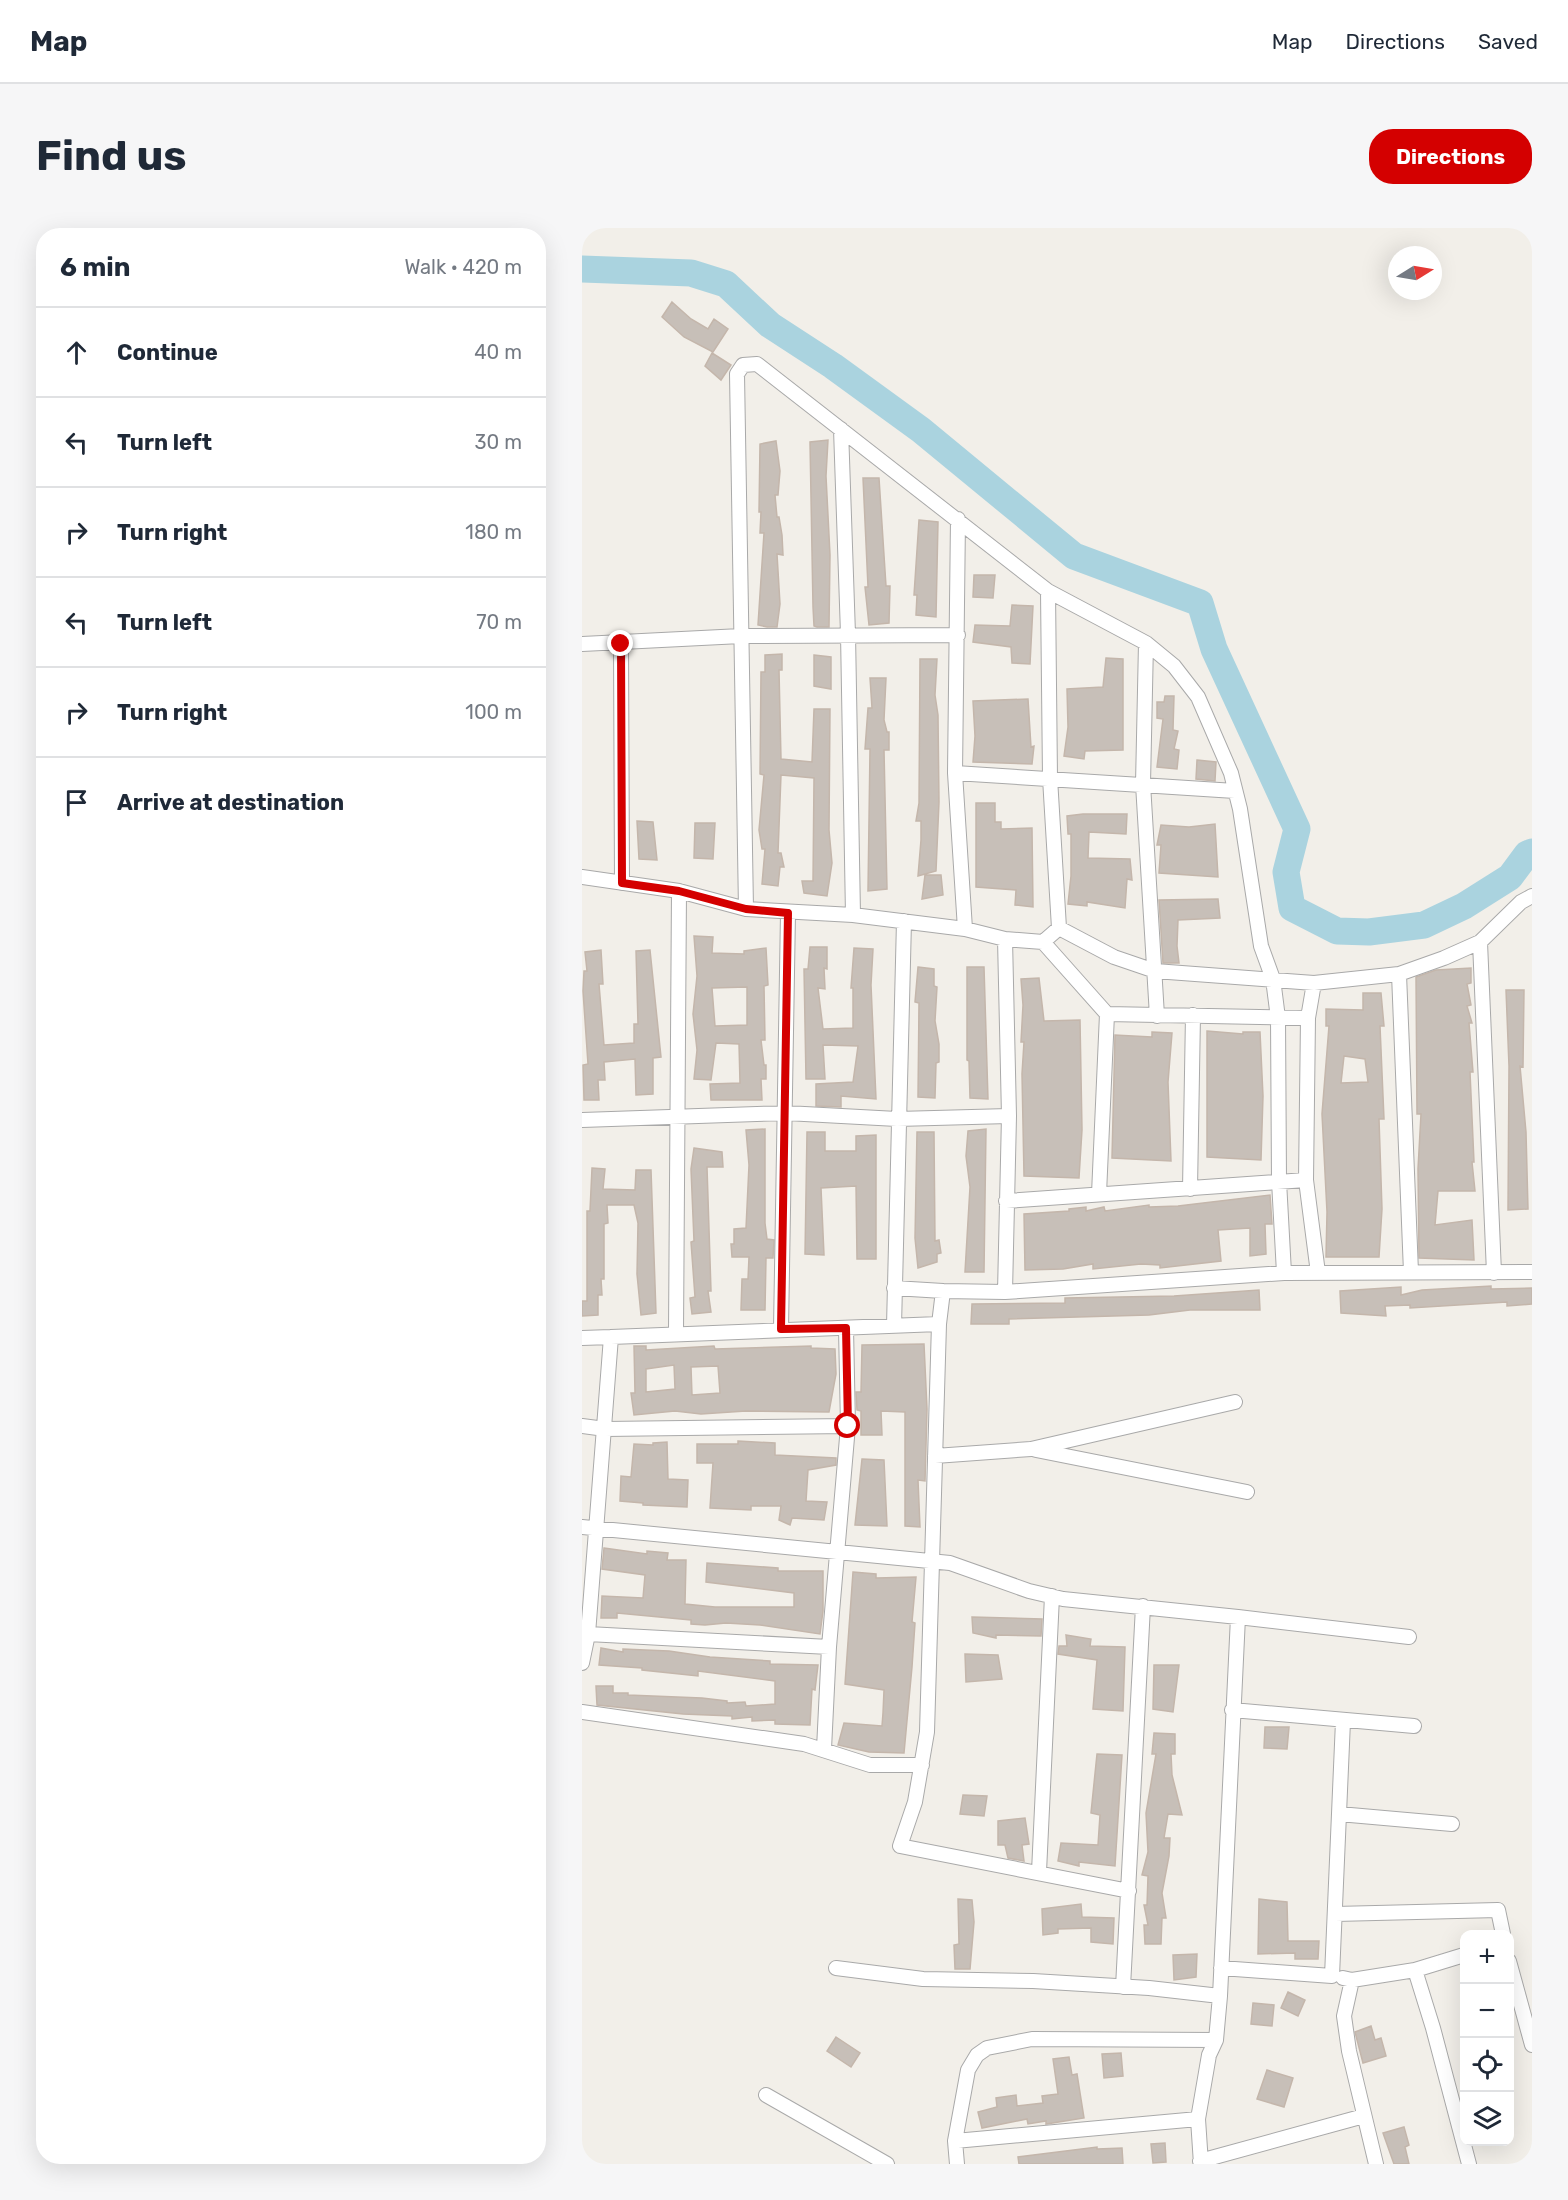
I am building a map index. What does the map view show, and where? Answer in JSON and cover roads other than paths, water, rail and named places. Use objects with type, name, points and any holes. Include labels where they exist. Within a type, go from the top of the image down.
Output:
[{"type":"street","points":[[746,909],[737,374],[743,365],[757,364],[1048,591],[1146,643],[1174,666],[1198,697],[1231,773],[1261,946],[1273,979],[1278,1018],[1280,1181],[1284,1273]]},
{"type":"street","points":[[841,429],[848,634],[853,915]]},
{"type":"street","points":[[958,519],[955,773],[965,929]]},
{"type":"street","points":[[1048,591],[1050,778],[1059,928]]},
{"type":"street","points":[[582,644],[621,644],[741,636],[958,635]]},
{"type":"street","points":[[1146,643],[1143,784],[1157,1016]]},
{"type":"street","points":[[621,644],[622,883]]},
{"type":"street","points":[[955,773],[1235,790]]},
{"type":"street","points":[[584,880],[679,891],[746,909],[853,915],[965,929],[1005,939],[1043,942],[1107,1014],[1099,1194]]},
{"type":"street","points":[[676,1332],[679,891]]},
{"type":"street","points":[[1059,928],[1114,957],[1155,971],[1314,983],[1399,974],[1480,942],[1521,902],[1532,896]]},
{"type":"street","points":[[781,1329],[788,913]]},
{"type":"street","points":[[894,1326],[897,1119],[904,921]]},
{"type":"street","points":[[1043,942],[1059,928]]},
{"type":"street","points":[[1005,939],[1009,1116],[1005,1292]]},
{"type":"street","points":[[1480,942],[1494,1273]]},
{"type":"street","points":[[1399,974],[1411,1272]]},
{"type":"street","points":[[1314,983],[1308,1018],[1306,1180],[1318,1273]]},
{"type":"street","points":[[1107,1014],[1308,1018]]},
{"type":"street","points":[[1190,1188],[1193,1015]]},
{"type":"street","points":[[582,1120],[786,1113],[897,1119],[1009,1116]]},
{"type":"street","points":[[1006,1201],[1306,1180]]},
{"type":"street","points":[[894,1288],[1005,1292],[1284,1273],[1532,1272]]},
{"type":"street","points":[[943,1291],[939,1324],[927,1732],[915,1802],[900,1846],[1129,1891]]},
{"type":"street","points":[[582,1338],[676,1332],[939,1324]]},
{"type":"street","points":[[824,1749],[829,1647],[848,1426],[846,1328]]},
{"type":"street","points":[[582,1663],[588,1634],[611,1337]]},
{"type":"street","points":[[935,1456],[1031,1449],[1235,1402]]},
{"type":"street","points":[[582,1426],[605,1429],[848,1426]]},
{"type":"street","points":[[1031,1449],[1247,1492]]},
{"type":"street","points":[[582,1527],[950,1563],[1052,1596],[1409,1637]]},
{"type":"street","points":[[1039,1872],[1052,1596]]},
{"type":"street","points":[[1123,1987],[1143,1606]]},
{"type":"street","points":[[1238,1617],[1220,1996],[1216,2040],[1209,2055],[1198,2119],[1200,2163],[1364,2116]]},
{"type":"street","points":[[588,1634],[829,1647]]},
{"type":"street","points":[[1232,1710],[1414,1726]]},
{"type":"street","points":[[582,1712],[770,1738],[824,1749],[870,1765],[921,1765]]},
{"type":"street","points":[[1332,1976],[1344,1721]]},
{"type":"street","points":[[1339,1814],[1452,1824]]},
{"type":"street","points":[[1335,1914],[1498,1910],[1502,1930]]},
{"type":"street","points":[[1221,1968],[1332,1976],[1352,1980],[1415,1970],[1460,1956]]},
{"type":"street","points":[[836,1968],[923,1979],[1033,1981],[1220,1996]]},
{"type":"street","points":[[1415,1970],[1469,2164]]},
{"type":"street","points":[[1514,1979],[1532,2045]]},
{"type":"street","points":[[1352,1980],[1344,2016],[1349,2051],[1377,2164]]},
{"type":"street","points":[[957,2164],[955,2141],[968,2070],[976,2055],[987,2048],[1032,2039],[1216,2040]]},
{"type":"street","points":[[766,2095],[887,2164]]},
{"type":"street","points":[[955,2141],[1198,2119]]},
{"type":"waterway","points":[[582,269],[691,273],[726,284],[770,325],[833,366],[921,430],[1074,556],[1200,603],[1214,649],[1297,829],[1286,872],[1292,908],[1337,931],[1369,932],[1424,925],[1464,906],[1510,877],[1527,854],[1532,852]]}]
